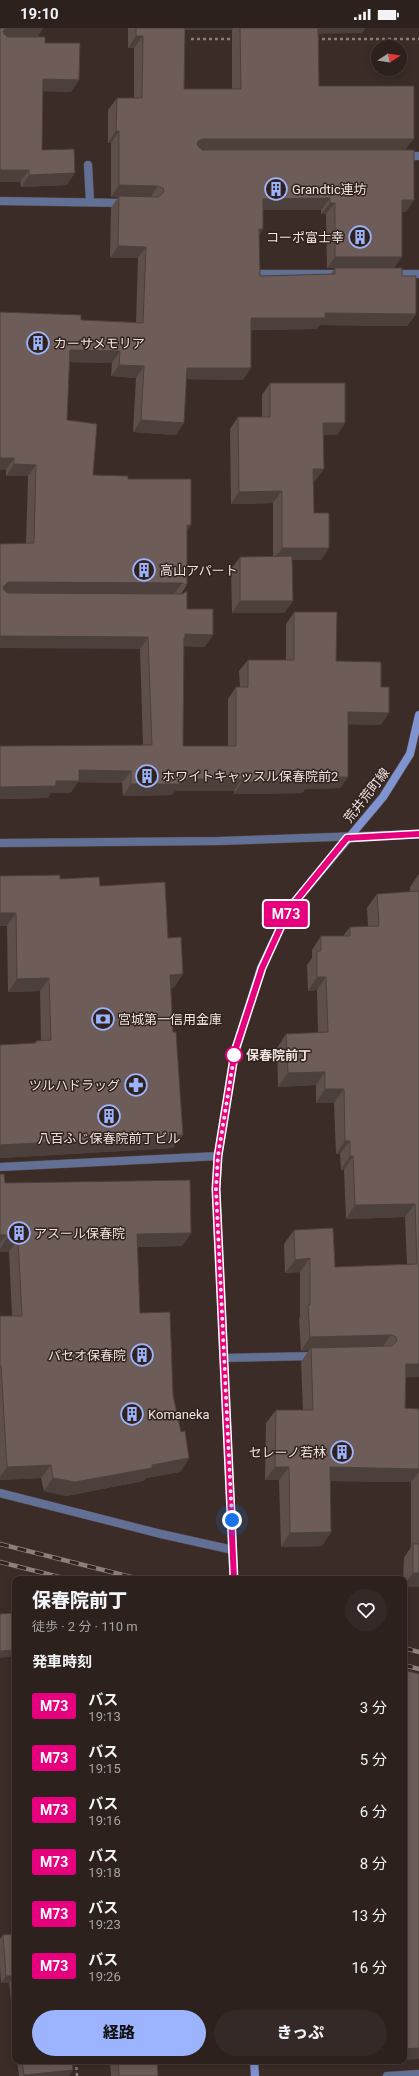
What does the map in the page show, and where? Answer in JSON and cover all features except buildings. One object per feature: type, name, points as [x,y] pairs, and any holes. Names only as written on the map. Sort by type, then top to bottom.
[{"type":"main road","name":"荒井荒町線","points":[[234,1576],[216,1189],[218,1156],[235,1051],[262,968],[289,909],[382,797],[410,754],[419,715]]},
{"type":"main road","points":[[254,2064],[255,2076]]},
{"type":"street","points":[[396,156],[419,156]]},
{"type":"street","points":[[88,165],[90,202]]},
{"type":"street","points":[[0,201],[135,203]]},
{"type":"street","points":[[261,274],[348,274]]},
{"type":"street","points":[[379,274],[419,274]]},
{"type":"street","points":[[0,843],[347,838],[419,834]]},
{"type":"street","points":[[0,1167],[218,1156]]},
{"type":"street","points":[[224,1358],[322,1356]]},
{"type":"street","points":[[0,1493],[161,1534],[233,1550]]},
{"type":"street","points":[[387,2076],[419,2074]]},
{"type":"path","points":[[191,39],[238,39]]},
{"type":"path","points":[[309,39],[419,39]]},
{"type":"path","points":[[76,2064],[76,2076]]},
{"type":"railway","points":[[0,1544],[127,1576]]},
{"type":"railway","points":[[0,1562],[55,1576]]},
{"type":"railway","points":[[407,1649],[419,1652]]},
{"type":"railway","points":[[407,1666],[419,1669]]},
{"type":"bus line","name":"M73","points":[[234,1576],[216,1189],[218,1156],[235,1051],[262,968],[289,909],[347,838],[419,834]]},
{"type":"place","name":"Grandtic連坊","points":[[276,189]]},
{"type":"place","name":"コーポ富士幸","points":[[360,237]]},
{"type":"place","name":"カーサメモリア","points":[[38,343]]},
{"type":"place","name":"高山アパート","points":[[144,570]]},
{"type":"place","name":"ホワイトキャッスル保春院前2","points":[[147,776]]},
{"type":"place","name":"宮城第一信用金庫","points":[[103,1019]]},
{"type":"place","name":"保春院前丁","points":[[234,1055]]},
{"type":"place","name":"ツルハドラッグ","points":[[136,1085]]},
{"type":"place","name":"八百ふじ保春院前丁ビル","points":[[109,1116]]},
{"type":"place","name":"アスール保春院","points":[[19,1233]]},
{"type":"place","name":"パセオ保春院","points":[[142,1355]]},
{"type":"place","name":"Komaneka","points":[[132,1414]]},
{"type":"place","name":"セレーノ若林","points":[[342,1452]]},
{"type":"route","points":[[232,1520],[216,1189],[218,1156],[235,1051],[234,1055]]}]
